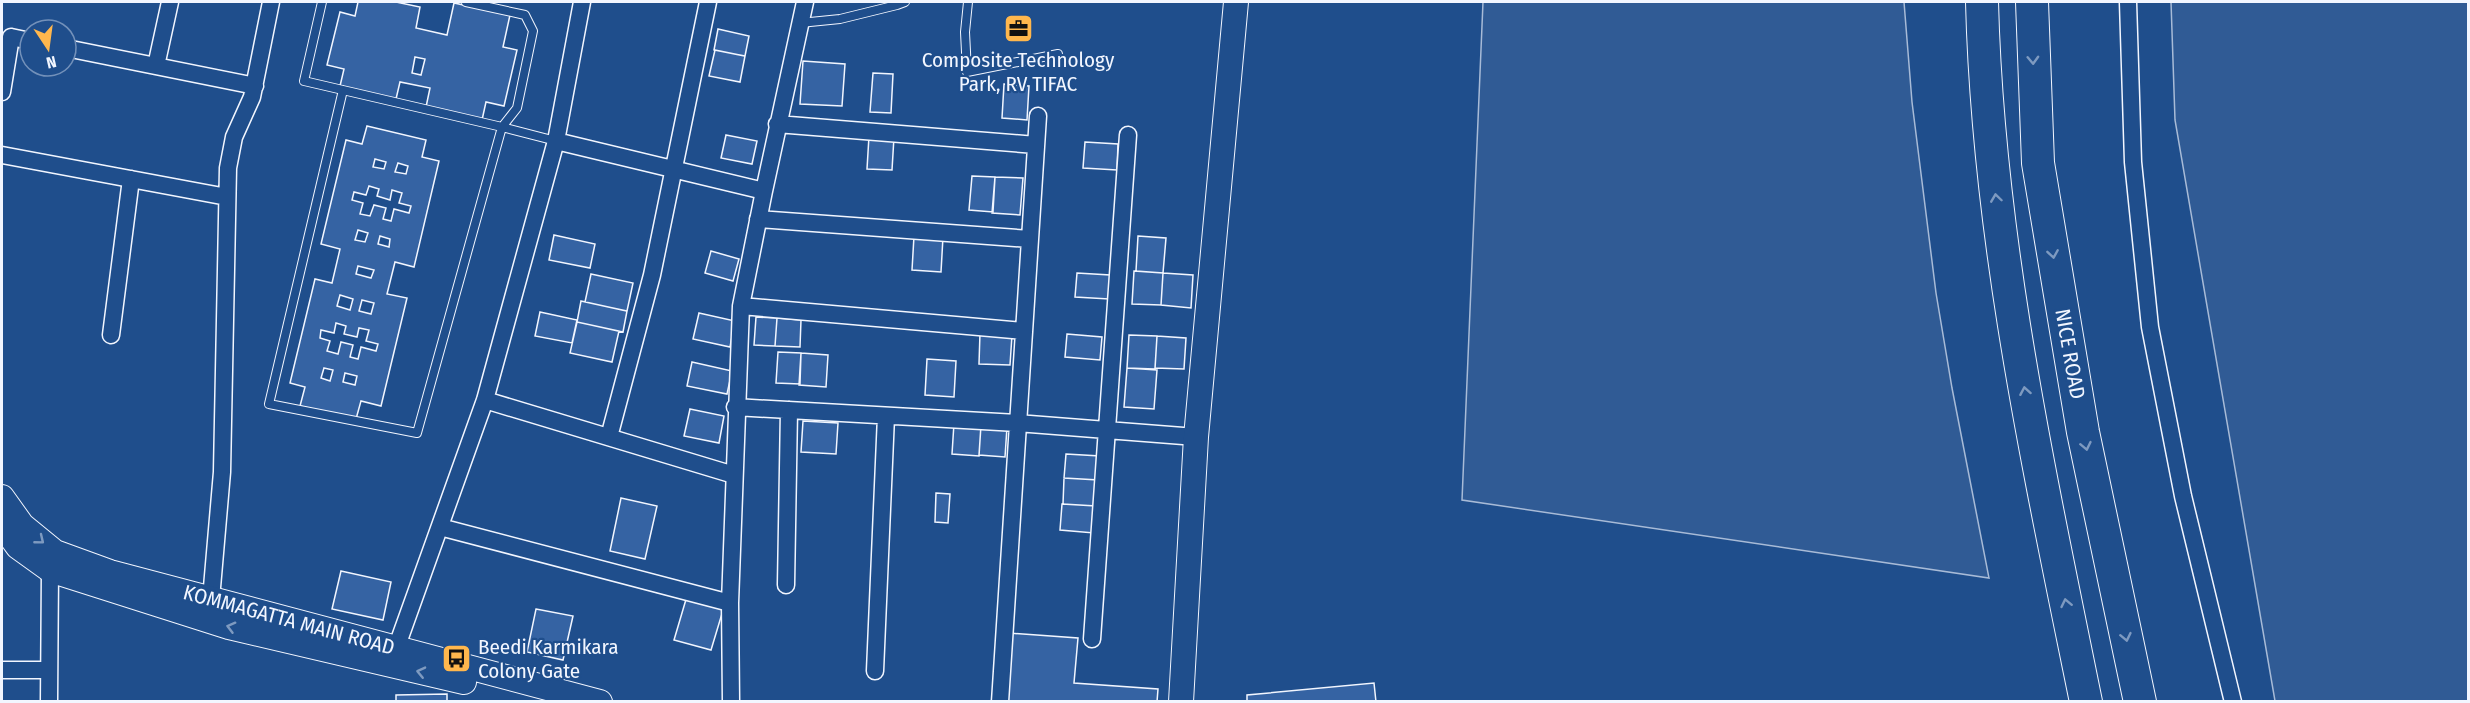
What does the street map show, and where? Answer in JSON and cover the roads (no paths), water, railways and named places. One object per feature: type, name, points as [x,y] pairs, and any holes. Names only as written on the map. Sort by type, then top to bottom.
[{"type":"highway","points":[[1982,2],[1984,61],[1995,186],[2014,328],[2086,702]]},
{"type":"highway","name":"NICE ROAD","points":[[2032,2],[2038,163],[2083,432],[2140,702]]},
{"type":"main road","points":[[1181,702],[1196,437],[1236,2]]},
{"type":"main road","name":"KOMMAGATTA MAIN ROAD","points":[[2,497],[22,525],[55,552],[110,572],[211,600],[245,606],[539,702]]},
{"type":"main road","name":"KOMMAGATTA MAIN ROAD","points":[[2,525],[18,547],[50,570],[229,627],[393,656],[600,702]]},
{"type":"street","points":[[156,66],[170,2]]},
{"type":"street","points":[[211,600],[222,472],[228,168],[234,137],[255,86],[271,2]]},
{"type":"street","points":[[393,656],[485,400],[556,141],[582,2]]},
{"type":"street","points":[[609,437],[652,275],[708,2]]},
{"type":"street","points":[[731,702],[730,603],[735,407],[741,306],[777,124],[805,2]]},
{"type":"street","points":[[2128,2],[2133,162],[2150,327],[2183,496],[2233,702]]},
{"type":"street","points":[[2,92],[11,37],[18,38]]},
{"type":"street","points":[[78,50],[255,86]]},
{"type":"street","points":[[1000,702],[1038,116]]},
{"type":"street","points":[[777,124],[1036,145]]},
{"type":"street","points":[[1092,639],[1128,135]]},
{"type":"street","points":[[556,141],[764,191]]},
{"type":"street","points":[[2,155],[227,197]]},
{"type":"street","points":[[111,335],[131,179]]},
{"type":"street","points":[[758,219],[1030,239]]},
{"type":"street","points":[[741,306],[1023,331]]},
{"type":"street","points":[[485,400],[734,475]]},
{"type":"street","points":[[735,407],[1017,423],[1196,437]]},
{"type":"street","points":[[786,585],[789,410]]},
{"type":"street","points":[[875,671],[886,416]]},
{"type":"street","points":[[440,527],[730,603]]},
{"type":"street","points":[[49,702],[50,570]]},
{"type":"street","points":[[2,670],[48,670]]},
{"type":"lane","points":[[322,2],[304,81],[556,141]]},
{"type":"lane","points":[[343,90],[269,404],[417,433],[502,127],[517,108],[532,31],[525,15],[466,2]]},
{"type":"lane","points":[[800,23],[840,19],[905,2]]},
{"type":"lane","points":[[968,2],[965,32],[966,72],[1058,54]]},
{"type":"place","name":"Composite Technology Park, RV TIFAC","points":[[1018,29]]},
{"type":"place","name":"Beedi Karmikara Colony Gate","points":[[457,659]]}]
